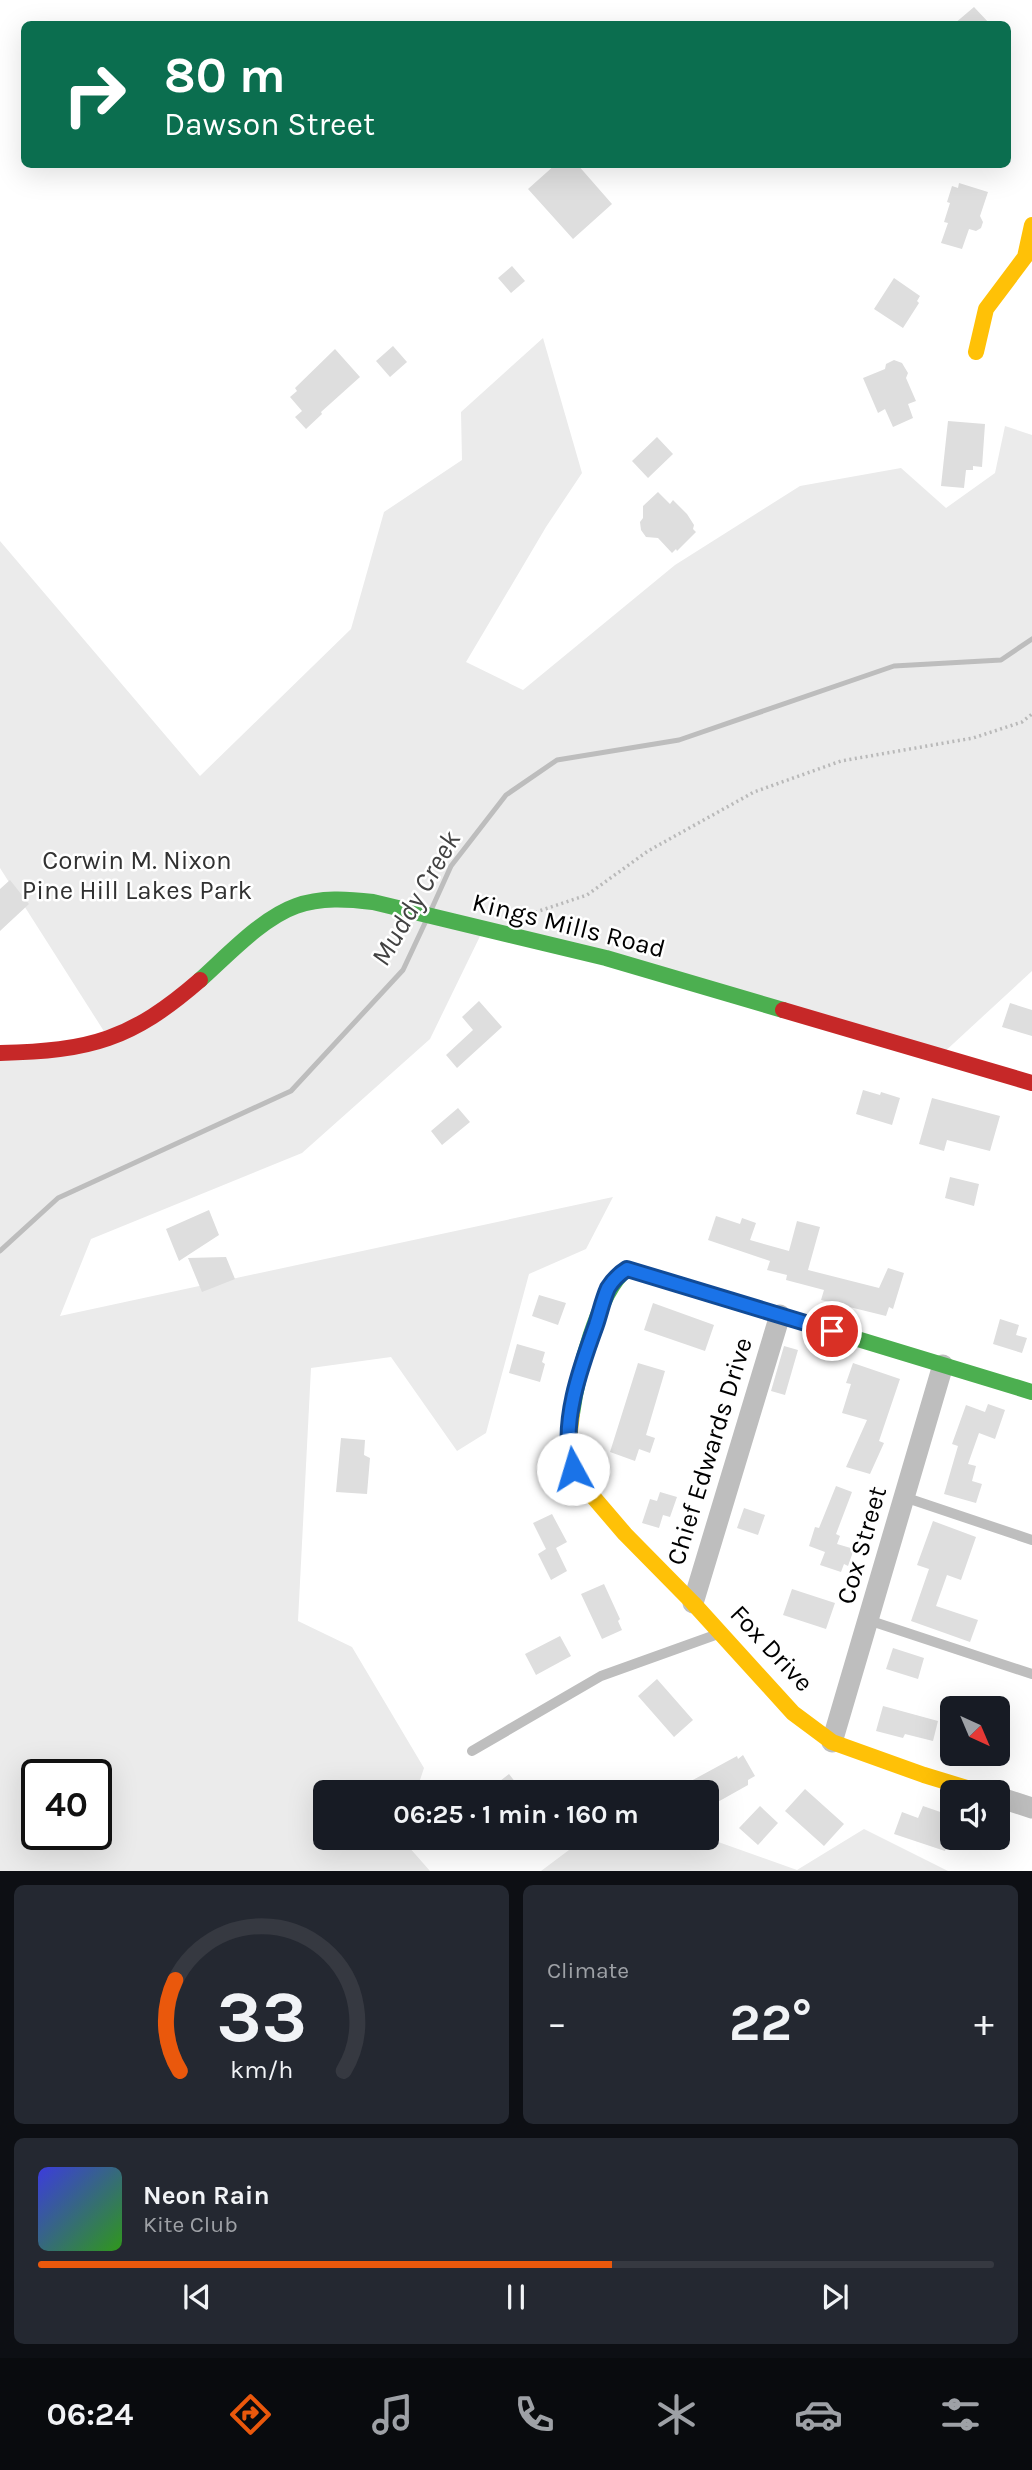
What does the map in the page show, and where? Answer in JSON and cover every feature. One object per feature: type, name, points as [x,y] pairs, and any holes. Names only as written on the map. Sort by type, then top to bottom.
[{"type":"street","points":[[976,352],[986,309],[1025,257],[1032,225]]},
{"type":"street","name":"Kings Mills Road","points":[[0,1053],[56,1051],[96,1043],[130,1030],[176,1000],[250,936],[282,913],[296,906],[345,899],[373,902],[644,969],[1032,1083]]},
{"type":"street","name":"Fox Drive","points":[[780,1315],[627,1269],[608,1290],[587,1350],[570,1420],[568,1447],[573,1469],[577,1478],[625,1534],[793,1713],[832,1742],[940,1780]]},
{"type":"street","points":[[780,1315],[1032,1392]]},
{"type":"street","name":"Chief Edwards Drive","points":[[692,1603],[780,1315]]},
{"type":"street","name":"Cox Street","points":[[832,1742],[943,1365]]},
{"type":"street","points":[[1010,1801],[1032,1808]]},
{"type":"lane","points":[[904,1497],[1032,1539]]},
{"type":"lane","points":[[868,1620],[1032,1674]]},
{"type":"lane","points":[[472,1751],[601,1676],[720,1633]]},
{"type":"path","points":[[527,915],[587,895],[648,851],[754,792],[841,761],[973,738],[1022,722],[1032,714]]},
{"type":"green space","name":"Corwin M. Nixon Pine Hill Lakes Park","points":[[543,338],[582,473],[546,527],[466,662],[523,690],[675,565],[800,486],[901,468],[946,508],[995,473],[1005,426],[1032,435],[1032,971],[941,1055],[484,928],[430,1039],[302,1153],[91,1239],[60,1316],[613,1197],[586,1249],[529,1274],[486,1433],[457,1451],[391,1357],[311,1368],[298,1621],[352,1647],[424,1768],[420,1780],[313,1780],[313,1850],[412,1850],[430,1871],[0,1871],[0,1052],[107,1036],[0,868],[0,541],[200,776],[351,629],[384,512],[462,460],[461,412]]},
{"type":"green space","points":[[864,1829],[948,1871],[541,1871],[569,1850],[719,1850],[719,1842],[797,1870]]},
{"type":"building","points":[[974,7],[987,21],[958,21]]},
{"type":"building","points":[[552,168],[580,168],[612,204],[573,239],[528,189]]},
{"type":"building","points":[[959,183],[988,192],[980,216],[983,222],[981,228],[976,231],[969,229],[962,249],[941,243],[948,223],[944,222],[950,203],[947,202],[952,186],[958,188]]},
{"type":"building","points":[[512,266],[525,281],[511,293],[498,278]]},
{"type":"building","points":[[894,278],[920,296],[917,301],[919,303],[903,328],[874,309]]},
{"type":"building","points":[[393,346],[407,362],[390,377],[376,361]]},
{"type":"building","points":[[335,349],[360,377],[306,429],[295,417],[302,411],[290,397],[297,391],[295,388]]},
{"type":"building","points":[[894,360],[902,363],[908,373],[906,378],[916,401],[908,404],[913,418],[893,427],[885,409],[878,413],[863,378],[885,369],[886,364]]},
{"type":"building","points":[[948,421],[985,424],[982,467],[973,466],[973,470],[966,470],[964,488],[941,486]]},
{"type":"building","points":[[657,437],[673,454],[648,478],[632,461]]},
{"type":"building","points":[[658,492],[670,504],[673,500],[687,514],[696,532],[672,553],[658,538],[646,537],[641,530],[643,506]]},
{"type":"building","points":[[10,880],[29,904],[0,931],[0,889]]},
{"type":"building","points":[[479,1001],[502,1027],[457,1068],[446,1055],[473,1030],[462,1017]]},
{"type":"building","points":[[1010,1003],[1032,1010],[1032,1036],[1002,1027]]},
{"type":"building","points":[[863,1090],[900,1098],[892,1125],[856,1114]]},
{"type":"building","points":[[932,1098],[1000,1116],[990,1151],[947,1140],[944,1151],[919,1144]]},
{"type":"building","points":[[458,1108],[470,1122],[442,1145],[431,1131]]},
{"type":"building","points":[[950,1177],[979,1184],[974,1206],[945,1198]]},
{"type":"building","points":[[209,1210],[219,1235],[179,1261],[166,1229]]},
{"type":"building","points":[[716,1216],[740,1224],[742,1218],[756,1223],[750,1240],[789,1251],[797,1221],[820,1227],[808,1270],[879,1288],[888,1268],[904,1273],[893,1309],[889,1307],[886,1316],[821,1300],[824,1290],[786,1280],[787,1275],[767,1270],[770,1261],[708,1240]]},
{"type":"building","points":[[226,1257],[235,1279],[202,1292],[188,1258]]},
{"type":"building","points":[[539,1295],[566,1303],[558,1325],[532,1316]]},
{"type":"building","points":[[653,1303],[714,1325],[705,1351],[644,1330]]},
{"type":"building","points":[[1000,1319],[1019,1325],[1016,1335],[1027,1338],[1022,1353],[993,1344]]},
{"type":"building","points":[[517,1344],[545,1352],[540,1382],[509,1373]]},
{"type":"building","points":[[784,1346],[798,1350],[785,1395],[771,1391]]},
{"type":"building","points":[[638,1363],[665,1371],[646,1435],[655,1438],[650,1453],[639,1449],[635,1461],[610,1452]]},
{"type":"building","points":[[853,1363],[900,1379],[879,1441],[884,1443],[870,1474],[846,1467],[867,1420],[842,1413],[851,1384],[846,1383]]},
{"type":"building","points":[[988,1404],[1005,1410],[995,1439],[979,1433],[968,1464],[976,1466],[972,1481],[982,1484],[976,1503],[944,1494],[958,1446],[952,1444],[966,1405],[985,1412]]},
{"type":"building","points":[[341,1438],[365,1440],[364,1455],[370,1458],[367,1494],[336,1492]]},
{"type":"building","points":[[836,1486],[852,1492],[836,1534],[840,1536],[837,1544],[854,1549],[848,1566],[844,1564],[841,1572],[820,1565],[825,1552],[809,1546],[815,1527],[819,1528]]},
{"type":"building","points":[[660,1492],[677,1497],[670,1517],[663,1515],[659,1528],[642,1523],[650,1499],[657,1501]]},
{"type":"building","points":[[744,1508],[765,1515],[758,1535],[737,1528]]},
{"type":"building","points":[[552,1514],[567,1542],[556,1548],[567,1571],[551,1580],[538,1554],[546,1549],[533,1523]]},
{"type":"building","points":[[933,1521],[976,1537],[961,1580],[947,1575],[936,1606],[978,1620],[970,1642],[911,1621],[929,1569],[917,1565]]},
{"type":"building","points":[[604,1584],[620,1619],[618,1621],[622,1630],[602,1639],[581,1594]]},
{"type":"building","points":[[792,1589],[835,1603],[826,1629],[783,1615]]},
{"type":"building","points":[[560,1636],[571,1656],[536,1675],[525,1654]]},
{"type":"building","points":[[893,1648],[924,1658],[918,1679],[886,1669]]},
{"type":"building","points":[[657,1679],[693,1720],[674,1737],[638,1696]]},
{"type":"building","points":[[883,1706],[938,1721],[933,1741],[905,1734],[903,1738],[876,1731]]},
{"type":"building","points":[[743,1755],[755,1776],[748,1780],[748,1785],[719,1801],[719,1780],[693,1780],[737,1756],[738,1759]]},
{"type":"building","points":[[509,1774],[514,1780],[501,1780]]},
{"type":"building","points":[[805,1789],[844,1824],[824,1846],[785,1811]]},
{"type":"building","points":[[760,1806],[778,1823],[758,1845],[739,1828]]},
{"type":"building","points":[[923,1806],[940,1812],[940,1849],[894,1834],[902,1812],[918,1818]]},
{"type":"waterway","name":"Muddy Creek","points":[[432,908],[451,866],[506,795],[557,760],[679,740],[894,666],[1001,660],[1032,639]]},
{"type":"waterway","name":"Muddy Creek","points":[[0,1251],[58,1198],[291,1091],[403,970],[425,923]]},
{"type":"traffic: fast","points":[[200,980],[270,919],[296,906],[315,901],[344,900],[373,902],[606,958],[783,1010]]},
{"type":"traffic: fast","points":[[572,1414],[590,1336],[607,1296],[627,1269],[1032,1392]]},
{"type":"traffic: slow","points":[[976,352],[986,309],[1025,257],[1032,225]]},
{"type":"traffic: slow","points":[[572,1414],[568,1447],[577,1478],[625,1534],[693,1603],[793,1713],[832,1742],[940,1780]]},
{"type":"traffic: jam","points":[[0,1053],[60,1049],[108,1038],[152,1016],[200,980]]},
{"type":"traffic: jam","points":[[783,1010],[1032,1083]]},
{"type":"route","points":[[573,1469],[568,1447],[570,1420],[587,1350],[608,1290],[614,1280],[627,1269],[832,1331]]}]
